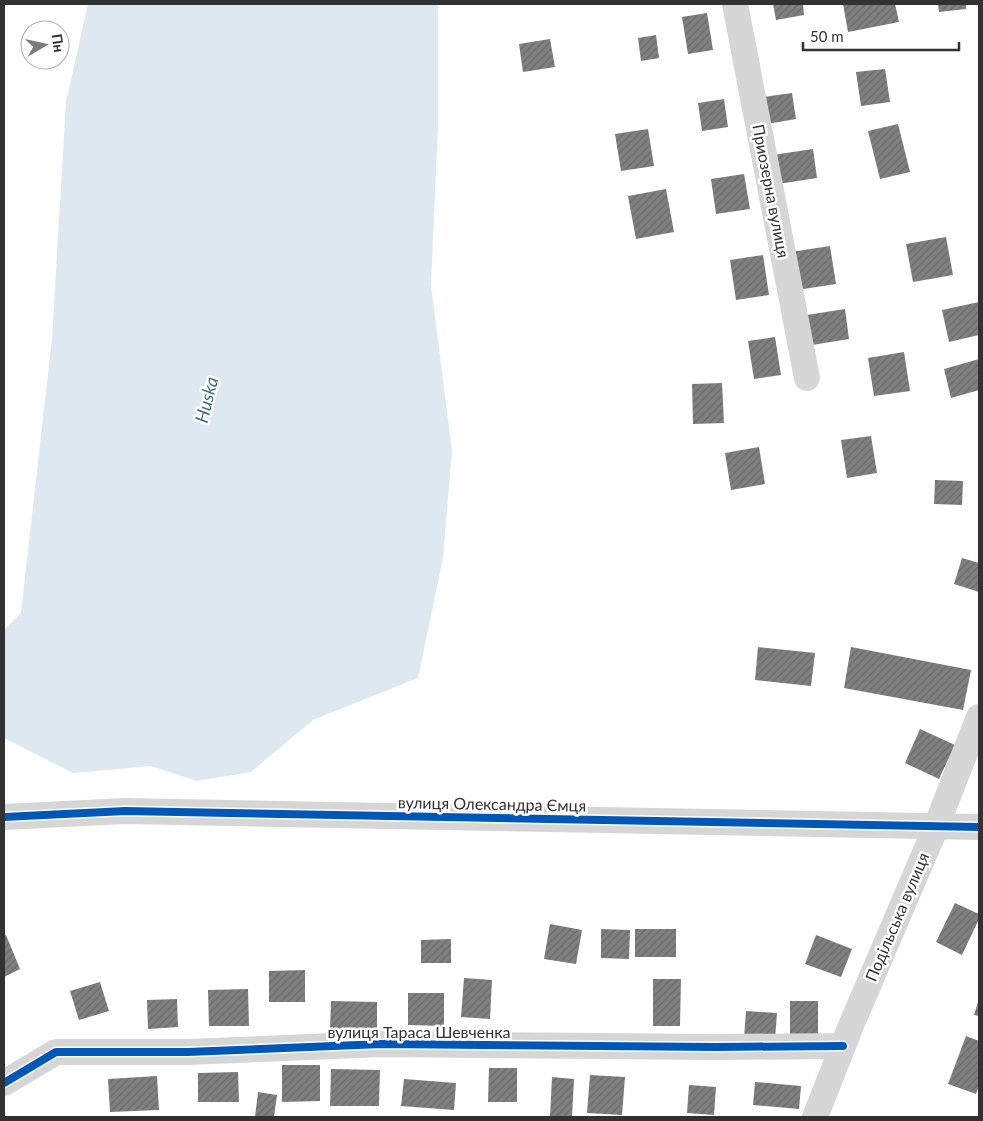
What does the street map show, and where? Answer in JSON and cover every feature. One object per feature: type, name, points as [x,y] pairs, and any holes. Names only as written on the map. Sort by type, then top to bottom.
[{"type":"street","name":"Приозерна вулиця","points":[[735,4],[807,378]]},
{"type":"street","name":"Подільська вулиця","points":[[815,1117],[936,826],[979,717]]},
{"type":"street","name":"вулиця Олександра Ємця","points":[[4,817],[125,811],[979,827]]},
{"type":"street","name":"вулиця Тараса Шевченка","points":[[4,1083],[56,1052],[188,1052],[382,1044],[716,1047],[843,1046]]},
{"type":"water","name":"Huska","points":[[88,4],[438,4],[438,124],[431,285],[452,451],[443,558],[418,678],[313,720],[251,772],[197,781],[151,766],[73,773],[4,738],[4,630],[21,613],[52,338],[66,102]]},
{"type":"building","points":[[773,4],[803,4],[804,15],[776,20]]},
{"type":"building","points":[[843,4],[895,4],[899,22],[848,32]]},
{"type":"building","points":[[938,4],[966,4],[966,9],[939,12]]},
{"type":"building","points":[[707,13],[713,50],[688,54],[682,17]]},
{"type":"building","points":[[656,35],[659,58],[641,61],[638,38]]},
{"type":"building","points":[[550,39],[555,67],[523,72],[519,44]]},
{"type":"building","points":[[885,69],[890,102],[861,106],[856,72]]},
{"type":"building","points":[[792,93],[796,119],[767,124],[763,97]]},
{"type":"building","points":[[724,99],[728,127],[702,131],[698,103]]},
{"type":"building","points":[[898,124],[910,172],[880,179],[868,131]]},
{"type":"building","points":[[648,129],[654,166],[621,171],[615,134]]},
{"type":"building","points":[[813,149],[817,178],[778,184],[773,155]]},
{"type":"building","points":[[744,174],[750,209],[716,214],[711,179]]},
{"type":"building","points":[[666,189],[674,232],[636,239],[628,196]]},
{"type":"building","points":[[946,237],[953,275],[913,282],[906,244]]},
{"type":"building","points":[[830,246],[836,284],[797,290],[791,252]]},
{"type":"building","points":[[763,255],[769,295],[736,300],[730,260]]},
{"type":"building","points":[[979,302],[979,335],[949,342],[942,310]]},
{"type":"building","points":[[845,309],[849,339],[812,345],[807,315]]},
{"type":"building","points":[[775,337],[781,375],[754,379],[748,341]]},
{"type":"building","points":[[904,352],[910,391],[874,396],[868,358]]},
{"type":"building","points":[[979,359],[979,390],[951,398],[944,369]]},
{"type":"building","points":[[722,383],[724,423],[693,424],[692,384]]},
{"type":"building","points":[[871,436],[877,473],[847,478],[841,440]]},
{"type":"building","points":[[759,447],[765,484],[731,490],[725,453]]},
{"type":"building","points":[[935,480],[963,481],[962,505],[934,504]]},
{"type":"building","points":[[962,558],[979,563],[979,592],[954,584]]},
{"type":"building","points":[[758,647],[815,653],[811,686],[755,680]]},
{"type":"building","points":[[851,647],[971,670],[963,710],[844,688]]},
{"type":"building","points":[[920,729],[955,745],[939,779],[905,763]]},
{"type":"building","points":[[955,903],[979,914],[979,919],[962,955],[936,942]]},
{"type":"building","points":[[550,924],[582,930],[576,964],[544,959]]},
{"type":"building","points":[[601,929],[630,930],[629,959],[601,958]]},
{"type":"building","points":[[635,929],[676,929],[676,957],[635,957]]},
{"type":"building","points":[[6,935],[20,969],[4,977],[4,936]]},
{"type":"building","points":[[816,935],[852,949],[841,977],[805,964]]},
{"type":"building","points":[[451,939],[451,963],[421,963],[421,940]]},
{"type":"building","points":[[305,970],[305,1002],[269,1002],[269,971]]},
{"type":"building","points":[[464,978],[492,980],[490,1019],[461,1017]]},
{"type":"building","points":[[653,979],[681,979],[680,1026],[653,1026]]},
{"type":"building","points":[[100,982],[109,1011],[79,1020],[70,991]]},
{"type":"building","points":[[248,989],[249,1026],[209,1026],[208,990]]},
{"type":"building","points":[[408,993],[444,993],[444,1026],[408,1025]]},
{"type":"building","points":[[177,999],[178,1027],[148,1029],[147,1000]]},
{"type":"building","points":[[979,999],[979,1016],[974,1015]]},
{"type":"building","points":[[331,1001],[377,1002],[377,1032],[330,1031]]},
{"type":"building","points":[[790,1001],[818,1001],[818,1034],[790,1034]]},
{"type":"building","points":[[746,1011],[777,1013],[775,1040],[744,1038]]},
{"type":"building","points":[[966,1036],[979,1041],[979,1086],[976,1094],[948,1084]]},
{"type":"building","points":[[282,1065],[320,1065],[320,1101],[282,1102]]},
{"type":"building","points":[[489,1068],[517,1068],[517,1102],[488,1102]]},
{"type":"building","points":[[331,1069],[380,1070],[379,1106],[330,1106]]},
{"type":"building","points":[[238,1072],[239,1102],[198,1102],[198,1073]]},
{"type":"building","points":[[590,1075],[625,1077],[622,1115],[587,1113]]},
{"type":"building","points":[[157,1076],[159,1110],[110,1112],[108,1079]]},
{"type":"building","points":[[552,1077],[574,1079],[572,1117],[550,1117]]},
{"type":"building","points":[[404,1079],[456,1083],[454,1110],[401,1106]]},
{"type":"building","points":[[755,1082],[801,1086],[799,1109],[753,1105]]},
{"type":"building","points":[[689,1085],[716,1087],[714,1115],[687,1113]]},
{"type":"building","points":[[258,1092],[277,1095],[274,1117],[255,1117]]},
{"type":"cycle path","points":[[4,817],[125,811],[979,827]]},
{"type":"cycle path","points":[[4,1083],[56,1052],[188,1052],[382,1044],[716,1047],[843,1046]]}]
